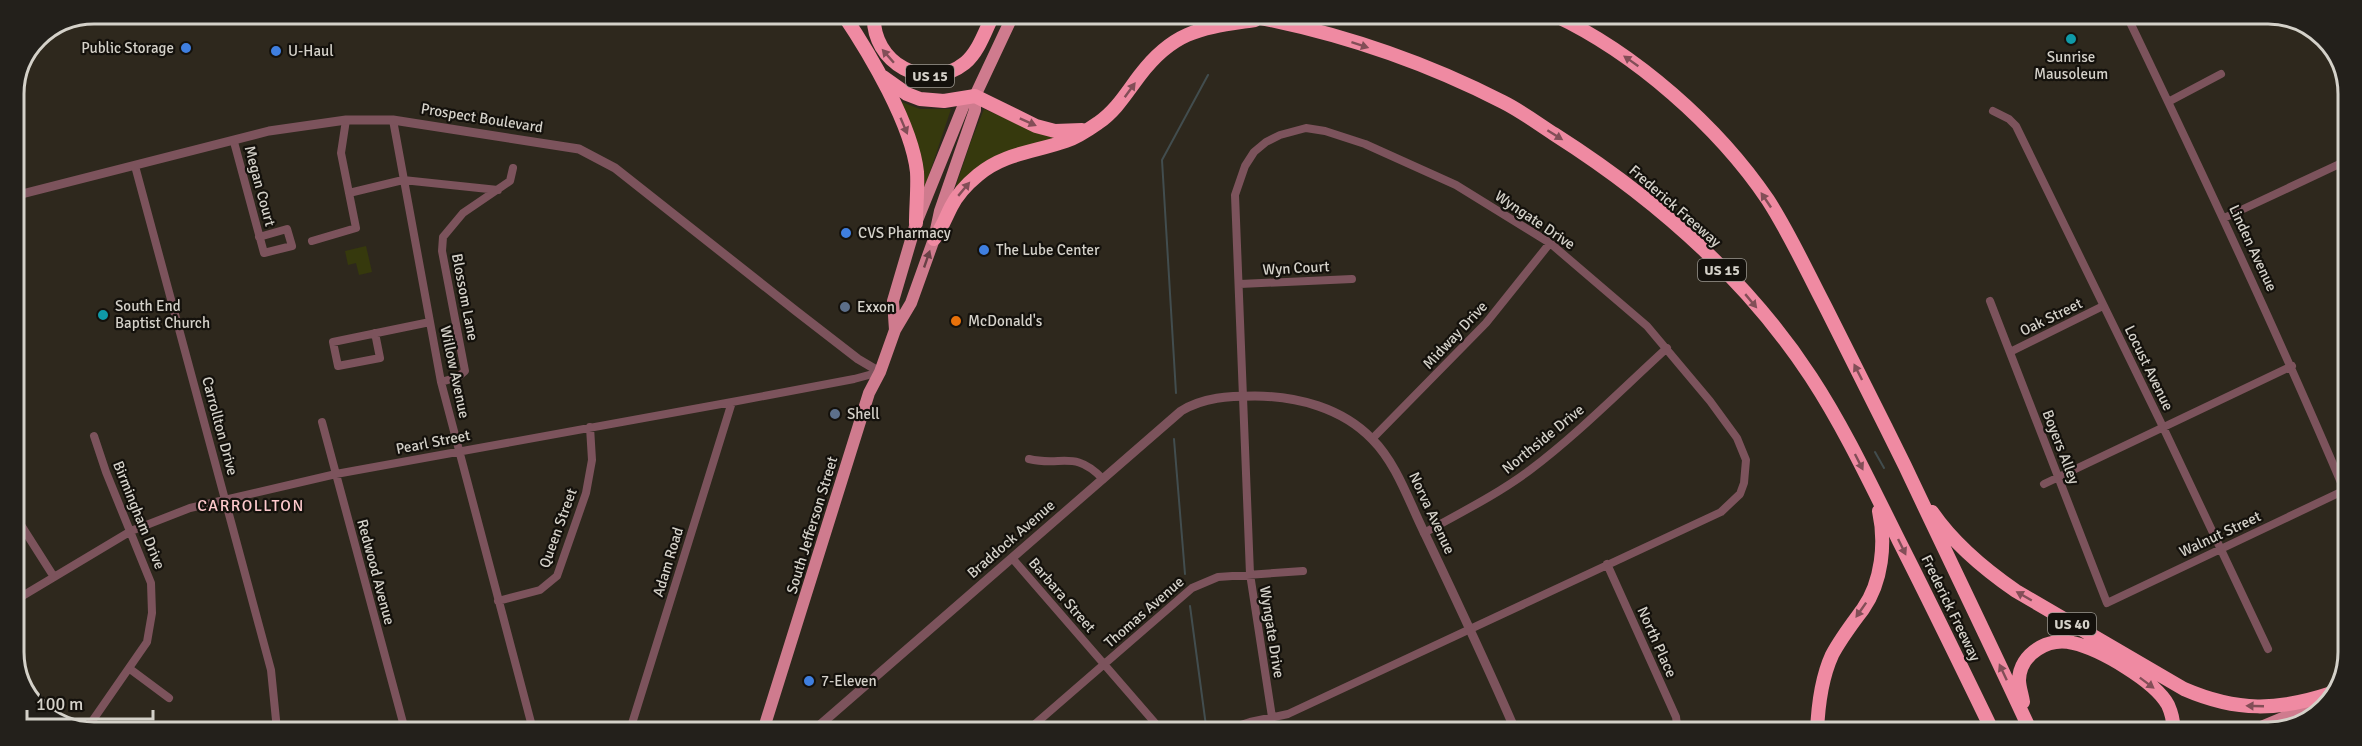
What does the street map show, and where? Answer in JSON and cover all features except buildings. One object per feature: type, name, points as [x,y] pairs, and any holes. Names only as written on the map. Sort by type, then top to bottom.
[{"type":"highway","points":[[849,24],[879,73],[902,120],[917,172],[916,223]]},
{"type":"highway","name":"US 15","points":[[875,24],[877,39],[891,60],[913,73],[932,76],[951,71],[967,61],[975,52],[989,24]]},
{"type":"highway","points":[[934,239],[961,193],[986,169],[1008,157],[1068,141],[1088,130],[1118,106],[1153,60],[1178,39],[1221,24]]},
{"type":"highway","name":"Frederick Freeway","points":[[1289,24],[1319,31],[1457,80],[1506,103],[1595,160],[1643,196],[1699,247],[1746,294],[1779,334],[1811,378],[1846,435],[1989,722]]},
{"type":"highway","name":"Frederick Freeway","points":[[1574,24],[1635,63],[1682,103],[1732,155],[1767,200],[1793,244],[1885,424],[2027,722]]},
{"type":"highway","points":[[879,73],[907,94],[920,99],[944,101],[975,96],[1036,126],[1055,131],[1088,130]]},
{"type":"highway","name":"US 40","points":[[1885,424],[1934,515],[1972,558],[2016,591],[2141,665],[2197,695],[2229,704],[2275,707],[2301,703],[2322,696]]},
{"type":"highway","points":[[1818,722],[1819,700],[1831,657],[1846,630],[1863,608],[1878,576],[1882,526],[1876,494]]},
{"type":"highway","points":[[2028,722],[2019,682],[2024,663],[2038,648],[2059,642],[2073,642],[2128,669],[2149,684],[2169,707],[2172,722]]},
{"type":"main road","name":"South Jefferson Street","points":[[766,722],[869,393],[880,372],[895,330],[911,303],[975,110],[975,96],[1009,24]]},
{"type":"main road","name":"South Jefferson Street","points":[[895,330],[893,301],[916,223],[965,102],[975,96]]},
{"type":"main road","points":[[2275,721],[2315,705]]},
{"type":"street","name":"Linden Avenue","points":[[2131,24],[2292,366],[2338,475]]},
{"type":"street","points":[[2168,102],[2221,74]]},
{"type":"street","name":"Locust Avenue","points":[[1994,111],[2009,119],[2016,126],[2268,649]]},
{"type":"street","points":[[312,241],[357,228],[341,153],[346,120]]},
{"type":"street","name":"Prospect Boulevard","points":[[24,194],[269,131],[346,120],[393,120],[579,149],[615,168],[796,311],[880,372]]},
{"type":"street","name":"Willow Avenue","points":[[393,120],[441,382],[531,722]]},
{"type":"street","name":"Wyngate Drive","points":[[1253,722],[1288,714],[1721,512],[1740,494],[1744,483],[1746,460],[1740,443],[1710,401],[1667,348],[1632,312],[1550,243],[1456,184],[1365,144],[1325,131],[1306,128],[1293,130],[1266,142],[1254,152],[1245,166],[1235,195],[1250,574],[1272,717]]},
{"type":"street","name":"Megan Court","points":[[234,141],[260,237]]},
{"type":"street","points":[[2224,218],[2338,165]]},
{"type":"street","name":"Carrollton Drive","points":[[135,166],[271,670],[277,722]]},
{"type":"street","name":"Blossom Lane","points":[[441,382],[458,377],[465,371],[442,251],[443,237],[463,213],[510,181],[513,168]]},
{"type":"street","points":[[349,193],[403,180],[498,190]]},
{"type":"street","name":"Midway Drive","points":[[1372,439],[1486,323],[1550,243]]},
{"type":"street","name":"Wyn Court","points":[[1240,284],[1352,279]]},
{"type":"street","name":"Boyers Alley","points":[[1990,301],[2107,603]]},
{"type":"street","name":"Oak Street","points":[[2010,352],[2103,306]]},
{"type":"street","points":[[375,333],[380,358],[338,366],[333,342],[375,333],[430,322]]},
{"type":"street","name":"Northside Drive","points":[[1424,533],[1491,496],[1529,471],[1564,443],[1667,348]]},
{"type":"street","points":[[2044,484],[2292,366]]},
{"type":"street","name":"Pearl Street","points":[[24,595],[131,531],[190,508],[336,474],[732,402],[880,372]]},
{"type":"street","name":"Norva Avenue","points":[[1242,396],[1305,401],[1334,412],[1372,439],[1393,467],[1471,629],[1512,722]]},
{"type":"street","name":"Braddock Avenue","points":[[823,722],[1181,411],[1206,400],[1242,396]]},
{"type":"street","name":"Adam Road","points":[[632,722],[732,402]]},
{"type":"street","name":"Redwood Avenue","points":[[322,422],[403,722]]},
{"type":"street","name":"Queen Street","points":[[498,600],[540,590],[557,576],[586,493],[592,460],[590,427]]},
{"type":"street","name":"Birmingham Drive","points":[[90,722],[130,669],[147,642],[152,613],[151,583],[106,472],[94,436]]},
{"type":"street","points":[[1029,459],[1082,462],[1103,479]]},
{"type":"street","name":"Walnut Street","points":[[2107,603],[2220,548],[2338,495]]},
{"type":"street","points":[[24,530],[54,577]]},
{"type":"street","name":"Barbara Street","points":[[1012,558],[1154,722]]},
{"type":"street","name":"North Place","points":[[1607,564],[1677,722]]},
{"type":"street","name":"Thomas Avenue","points":[[1037,722],[1192,588],[1218,577],[1303,571]]},
{"type":"street","points":[[130,669],[169,698]]},
{"type":"green space","points":[[899,101],[920,109],[951,109],[924,190]]},
{"type":"green space","points":[[984,109],[1043,134],[1065,137],[1036,144],[954,192],[970,144]]},
{"type":"green space","points":[[366,246],[372,272],[359,275],[356,263],[348,265],[345,251]]},
{"type":"waterway","points":[[1176,393],[1162,160],[1208,75]]},
{"type":"waterway","points":[[1174,439],[1185,574]]},
{"type":"waterway","points":[[1875,452],[1884,468]]},
{"type":"waterway","points":[[1190,606],[1205,722]]},
{"type":"place","name":"Sunrise Mausoleum","points":[[2071,39]]},
{"type":"place","name":"Public Storage","points":[[186,48]]},
{"type":"place","name":"U-Haul","points":[[276,51]]},
{"type":"place","name":"CVS Pharmacy","points":[[846,233]]},
{"type":"place","name":"The Lube Center","points":[[984,250]]},
{"type":"place","name":"Exxon","points":[[845,307]]},
{"type":"place","name":"South End Baptist Church","points":[[103,315]]},
{"type":"place","name":"McDonald's","points":[[956,321]]},
{"type":"place","name":"Shell","points":[[835,414]]},
{"type":"place","name":"7-Eleven","points":[[809,681]]},
{"type":"district","name":"CARROLLTON","points":[[251,505]]}]
